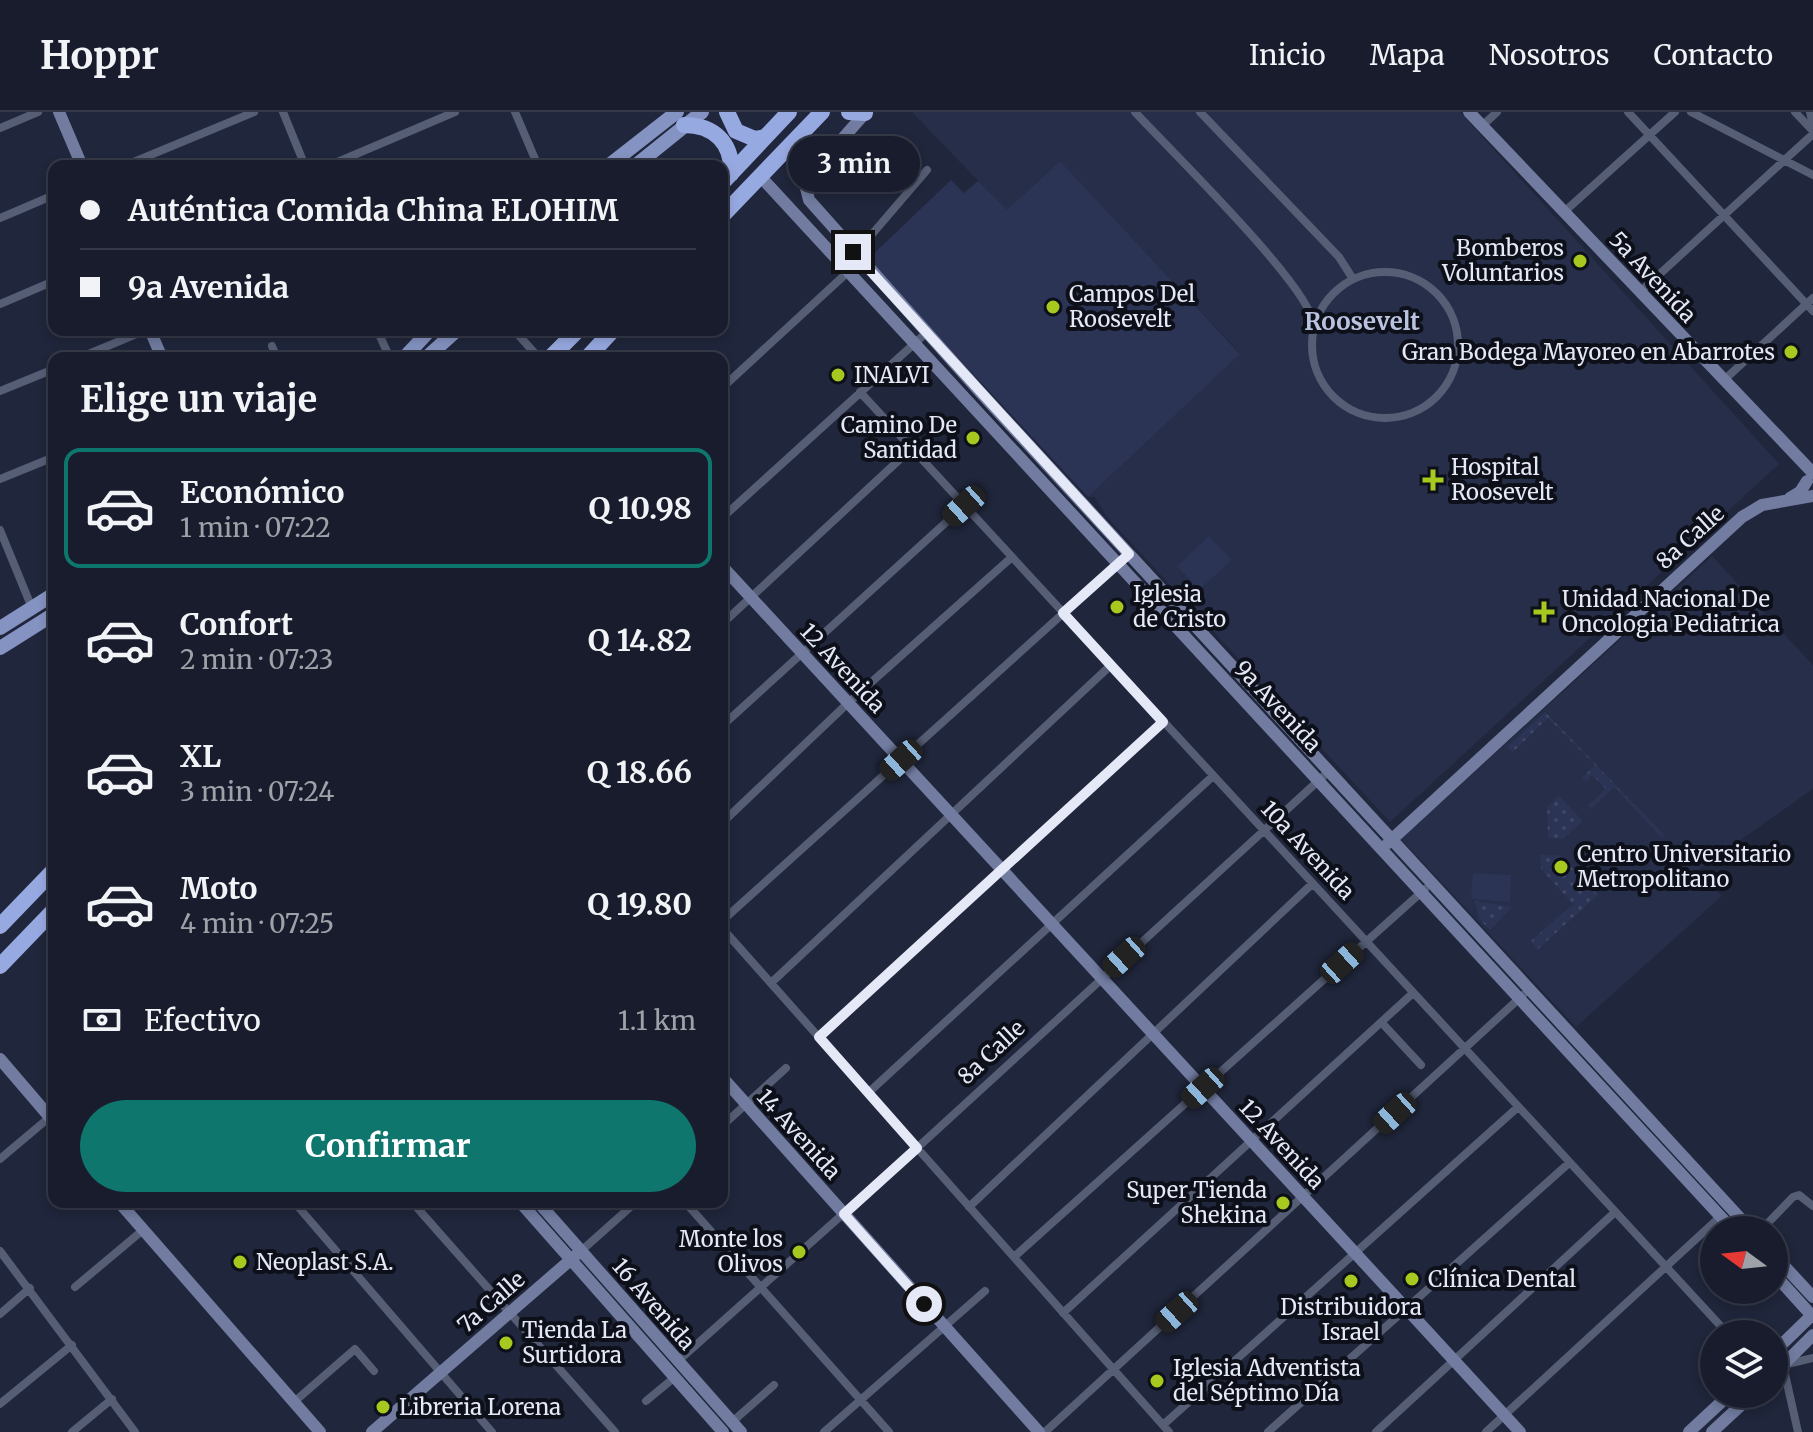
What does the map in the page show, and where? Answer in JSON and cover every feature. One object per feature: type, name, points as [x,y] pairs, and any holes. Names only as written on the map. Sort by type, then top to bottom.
[{"type":"highway","points":[[727,112],[736,131],[755,139],[765,137]]},
{"type":"highway","points":[[728,176],[789,112]]},
{"type":"highway","points":[[728,210],[822,112]]},
{"type":"highway","points":[[849,112],[866,112]]},
{"type":"highway","points":[[680,118],[716,133],[729,151],[728,160]]},
{"type":"highway","points":[[556,352],[572,336]]},
{"type":"highway","points":[[593,352],[607,336]]},
{"type":"highway","points":[[0,926],[48,876]]},
{"type":"highway","points":[[0,966],[48,916]]},
{"type":"main road","points":[[617,160],[680,118],[702,112]]},
{"type":"main road","points":[[641,160],[680,118]]},
{"type":"main road","points":[[410,352],[424,336]]},
{"type":"main road","points":[[433,352],[450,336]]},
{"type":"main road","points":[[0,628],[48,598]]},
{"type":"main road","points":[[0,648],[48,620]]},
{"type":"street","points":[[0,128],[38,112]]},
{"type":"street","points":[[59,112],[79,160]]},
{"type":"street","points":[[138,160],[254,112]]},
{"type":"street","points":[[283,112],[303,160]]},
{"type":"street","points":[[342,160],[455,112]]},
{"type":"street","points":[[515,112],[535,160]]},
{"type":"street","name":"9a Avenida","points":[[866,112],[811,174],[806,188],[809,200],[1124,559],[1525,993],[1738,1216]]},
{"type":"street","points":[[1135,112],[1284,274],[1310,310],[1312,336],[1314,360],[1322,383],[1337,401],[1368,417],[1403,416],[1427,405],[1445,387],[1456,363],[1458,337],[1454,320],[1435,291],[1421,280],[1396,272],[1370,273],[1353,279],[1325,302],[1312,336]]},
{"type":"street","points":[[1200,112],[1339,257],[1353,279]]},
{"type":"street","name":"5a Avenida","points":[[1469,112],[1723,381],[1811,479]]},
{"type":"street","points":[[1482,126],[1497,112]]},
{"type":"street","points":[[1628,112],[1723,216],[1811,304],[1723,381]]},
{"type":"street","points":[[1564,212],[1675,112]]},
{"type":"street","points":[[1691,112],[1813,175]]},
{"type":"street","points":[[1795,112],[1813,130]]},
{"type":"street","points":[[1810,112],[1813,130]]},
{"type":"street","points":[[1640,292],[1813,130]]},
{"type":"street","points":[[855,254],[927,170]]},
{"type":"street","name":"9a Avenida","points":[[760,176],[914,343],[1124,559]]},
{"type":"street","points":[[0,218],[48,198]]},
{"type":"street","points":[[728,382],[849,271]]},
{"type":"street","points":[[0,304],[48,284]]},
{"type":"street","points":[[728,513],[926,333]]},
{"type":"street","points":[[94,352],[133,336]]},
{"type":"street","points":[[519,336],[534,352]]},
{"type":"street","points":[[272,346],[274,352]]},
{"type":"street","points":[[0,391],[48,371]]},
{"type":"street","name":"10a Avenida","points":[[860,392],[1715,1320]]},
{"type":"street","points":[[728,619],[912,448]]},
{"type":"street","points":[[0,479],[48,459]]},
{"type":"street","name":"8a Calle","points":[[1387,844],[1742,517],[1762,505],[1787,499],[1800,492],[1811,479]]},
{"type":"street","points":[[728,720],[964,506]]},
{"type":"street","points":[[0,530],[32,608]]},
{"type":"street","points":[[728,817],[848,703],[1012,557]]},
{"type":"street","points":[[728,916],[1124,559]]},
{"type":"street","name":"12 Avenida","points":[[728,573],[1520,1432]]},
{"type":"street","points":[[771,983],[1111,665]]},
{"type":"street","points":[[819,1037],[1163,722]]},
{"type":"street","points":[[868,1093],[1213,776]]},
{"type":"street","name":"8a Calle","points":[[678,1361],[917,1148],[1324,776]]},
{"type":"street","points":[[969,1207],[1312,884]]},
{"type":"street","points":[[1014,1257],[1427,887]]},
{"type":"street","points":[[728,935],[1166,1429],[1518,1107]]},
{"type":"street","points":[[1063,1313],[1413,993]]},
{"type":"street","points":[[1045,1432],[1525,993]]},
{"type":"street","points":[[1382,1023],[1421,1065]]},
{"type":"street","name":"9a Avenida","points":[[1557,1027],[1721,1216]]},
{"type":"street","points":[[0,1059],[48,1112]]},
{"type":"street","points":[[728,1120],[786,1068]]},
{"type":"street","name":"14 Avenida","points":[[728,1084],[1039,1432]]},
{"type":"street","points":[[0,1159],[48,1122]]},
{"type":"street","points":[[1268,1432],[1569,1163]]},
{"type":"street","points":[[1776,1216],[1799,1195],[1813,1206]]},
{"type":"street","points":[[124,1208],[320,1432]]},
{"type":"street","points":[[299,1208],[492,1432]]},
{"type":"street","points":[[417,1208],[615,1432]]},
{"type":"street","name":"16 Avenida","points":[[526,1208],[678,1361],[732,1429]]},
{"type":"street","name":"16 Avenida","points":[[542,1208],[576,1256],[675,1377],[732,1429]]},
{"type":"street","name":"7a Calle","points":[[372,1432],[629,1208]]},
{"type":"street","points":[[690,1208],[889,1432]]},
{"type":"street","points":[[1376,1432],[1614,1213]]},
{"type":"street","points":[[75,1287],[143,1230]]},
{"type":"street","points":[[1486,1432],[1700,1235]]},
{"type":"street","points":[[0,1251],[135,1432]]},
{"type":"street","points":[[1788,1270],[1813,1297]]},
{"type":"street","points":[[0,1314],[30,1288]]},
{"type":"street","points":[[1788,1289],[1813,1316],[1788,1339]]},
{"type":"street","points":[[824,1432],[985,1291]]},
{"type":"street","points":[[1788,1361],[1813,1335]]},
{"type":"street","points":[[0,1404],[72,1345]]},
{"type":"street","points":[[294,1402],[355,1349],[374,1371]]},
{"type":"street","points":[[1788,1367],[1813,1358]]},
{"type":"street","points":[[646,1401],[675,1377]]},
{"type":"street","points":[[732,1429],[774,1385]]},
{"type":"street","points":[[72,1432],[112,1399]]},
{"type":"street","points":[[1788,1399],[1798,1432]]},
{"type":"street","points":[[1689,1432],[1715,1408]]},
{"type":"street","points":[[1712,1432],[1738,1408]]},
{"type":"shaded area","name":"Hospital Roosevelt","points":[[912,112],[1460,112],[1779,464],[1390,822],[1106,516],[1095,497],[1088,497],[1240,353],[1059,162],[1007,211]]},
{"type":"shaded area","name":"Campos Del Roosevelt","points":[[1060,161],[1240,354],[1088,497],[867,260],[951,180],[964,193],[978,181],[1007,210]]},
{"type":"shaded area","points":[[1209,536],[1232,560],[1199,590],[1177,566]]},
{"type":"shaded area","points":[[1712,556],[1813,665],[1813,789],[1698,870],[1722,896],[1576,1027],[1401,839]]},
{"type":"shaded area","points":[[1545,712],[1664,835],[1662,838],[1614,787],[1591,809],[1588,806],[1606,789],[1592,775],[1586,781],[1582,778],[1595,765],[1548,718],[1513,752],[1507,747]]},
{"type":"shaded area","points":[[1559,796],[1583,821],[1563,839],[1548,838],[1547,807]]},
{"type":"shaded area","points":[[1540,855],[1560,855],[1598,895],[1537,950],[1531,941],[1573,904],[1541,869]]},
{"type":"shaded area","points":[[1473,873],[1511,875],[1510,902],[1471,899]]},
{"type":"shaded area","points":[[1475,901],[1512,907],[1490,930],[1479,919]]},
{"type":"place","name":"Bomberos Voluntarios","points":[[1580,261]]},
{"type":"place","name":"Campos Del Roosevelt","points":[[1053,307]]},
{"type":"place","name":"Gran Bodega Mayoreo en Abarrotes","points":[[1791,352]]},
{"type":"place","name":"INALVI","points":[[838,375]]},
{"type":"place","name":"Camino De Santidad","points":[[973,438]]},
{"type":"place","name":"Hospital Roosevelt","points":[[1433,480]]},
{"type":"place","name":"Iglesia de Cristo","points":[[1117,607]]},
{"type":"place","name":"Unidad Nacional De Oncologia Pediatrica","points":[[1544,612]]},
{"type":"place","name":"Centro Universitario Metropolitano","points":[[1561,867]]},
{"type":"place","name":"Super Tienda Shekina","points":[[1283,1203]]},
{"type":"place","name":"Monte los Olivos","points":[[799,1252]]},
{"type":"place","name":"Neoplast S.A.","points":[[240,1262]]},
{"type":"place","name":"Clínica Dental","points":[[1412,1279]]},
{"type":"place","name":"Distribuidora Israel","points":[[1351,1281]]},
{"type":"place","name":"Tienda La Surtidora","points":[[506,1343]]},
{"type":"place","name":"Iglesia Adventista del Séptimo Día","points":[[1157,1381]]},
{"type":"place","name":"Libreria Lorena","points":[[383,1407]]},
{"type":"district","name":"Roosevelt","points":[[1362,321]]},
{"type":"route","points":[[853,252],[1129,554],[1063,613],[1163,722],[819,1037],[917,1148],[844,1214],[924,1304]]}]
